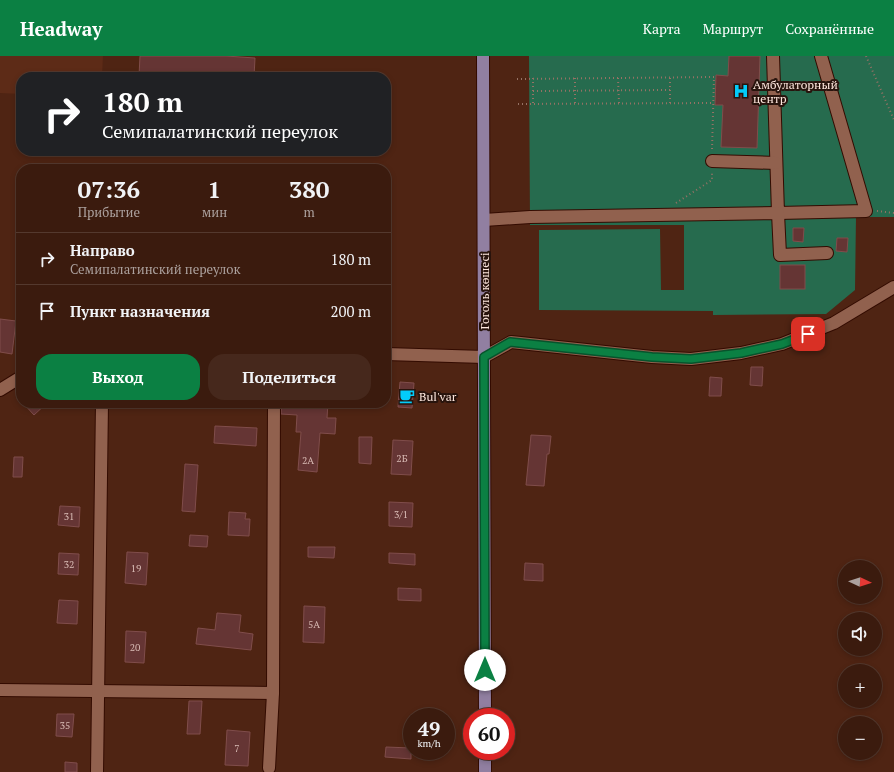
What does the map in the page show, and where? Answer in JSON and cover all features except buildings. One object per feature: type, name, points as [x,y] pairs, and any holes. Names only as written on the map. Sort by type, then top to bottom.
[{"type":"main road","name":"Гоголь көшесі","points":[[483,56],[485,708]]},
{"type":"main road","points":[[485,760],[485,772]]},
{"type":"street","points":[[773,56],[780,255],[827,253]]},
{"type":"street","points":[[484,220],[537,217],[866,210],[821,56]]},
{"type":"street","points":[[712,161],[776,163]]},
{"type":"street","points":[[391,354],[484,357],[510,342],[660,358],[691,359],[741,353],[782,344],[834,323],[894,287]]},
{"type":"street","points":[[0,390],[16,380]]},
{"type":"street","points":[[97,772],[102,408]]},
{"type":"street","points":[[269,768],[273,693],[274,408]]},
{"type":"street","points":[[0,690],[273,693]]},
{"type":"path","points":[[866,56],[894,120]]},
{"type":"path","points":[[670,77],[670,103]]},
{"type":"path","points":[[517,79],[714,77],[712,180],[675,204]]},
{"type":"path","points":[[533,78],[533,104]]},
{"type":"path","points":[[575,78],[575,104]]},
{"type":"path","points":[[618,78],[619,103]]},
{"type":"path","points":[[533,91],[670,90]]},
{"type":"path","points":[[518,104],[713,103]]},
{"type":"path","points":[[866,210],[894,213]]},
{"type":"shaded area","points":[[0,56],[103,56],[102,72],[16,72],[16,94],[0,93]]},
{"type":"green space","points":[[529,56],[894,56],[894,217],[856,217],[855,290],[826,314],[713,315],[713,311],[539,310],[539,230],[660,229],[661,290],[684,290],[684,225],[530,225]]},
{"type":"place","name":"Амбулаторный центр","points":[[741,91]]},
{"type":"place","name":"Bul'var","points":[[407,396]]},
{"type":"route","points":[[485,670],[484,357],[510,342],[652,357],[691,359],[741,353],[782,344],[808,334]]}]
